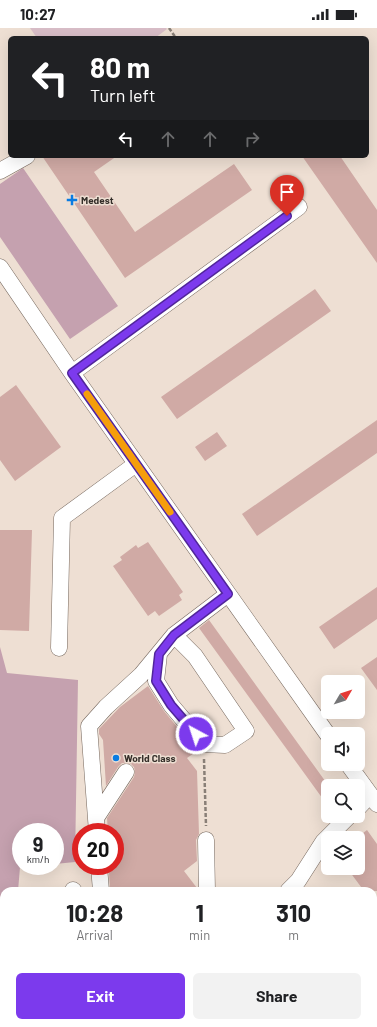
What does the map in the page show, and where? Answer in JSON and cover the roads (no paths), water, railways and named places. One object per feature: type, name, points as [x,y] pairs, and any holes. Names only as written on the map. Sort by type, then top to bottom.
[{"type":"street","points":[[0,171],[23,158]]},
{"type":"street","points":[[72,373],[299,207]]},
{"type":"street","points":[[0,267],[72,373],[322,727]]},
{"type":"street","points":[[59,648],[62,518],[136,464]]},
{"type":"street","points":[[96,823],[90,726],[106,707],[141,675],[174,635],[228,594]]},
{"type":"street","points":[[159,654],[156,681],[171,705],[204,744],[225,746],[246,731],[195,656],[174,635]]},
{"type":"street","points":[[353,771],[374,800],[365,804]]},
{"type":"street","points":[[97,823],[126,772]]},
{"type":"street","points":[[292,887],[298,881],[323,842],[342,823]]},
{"type":"street","points":[[206,840],[207,887]]},
{"type":"street","points":[[100,875],[102,887]]},
{"type":"place","name":"Medest","points":[[72,200]]},
{"type":"place","name":"World Class","points":[[116,758]]}]
